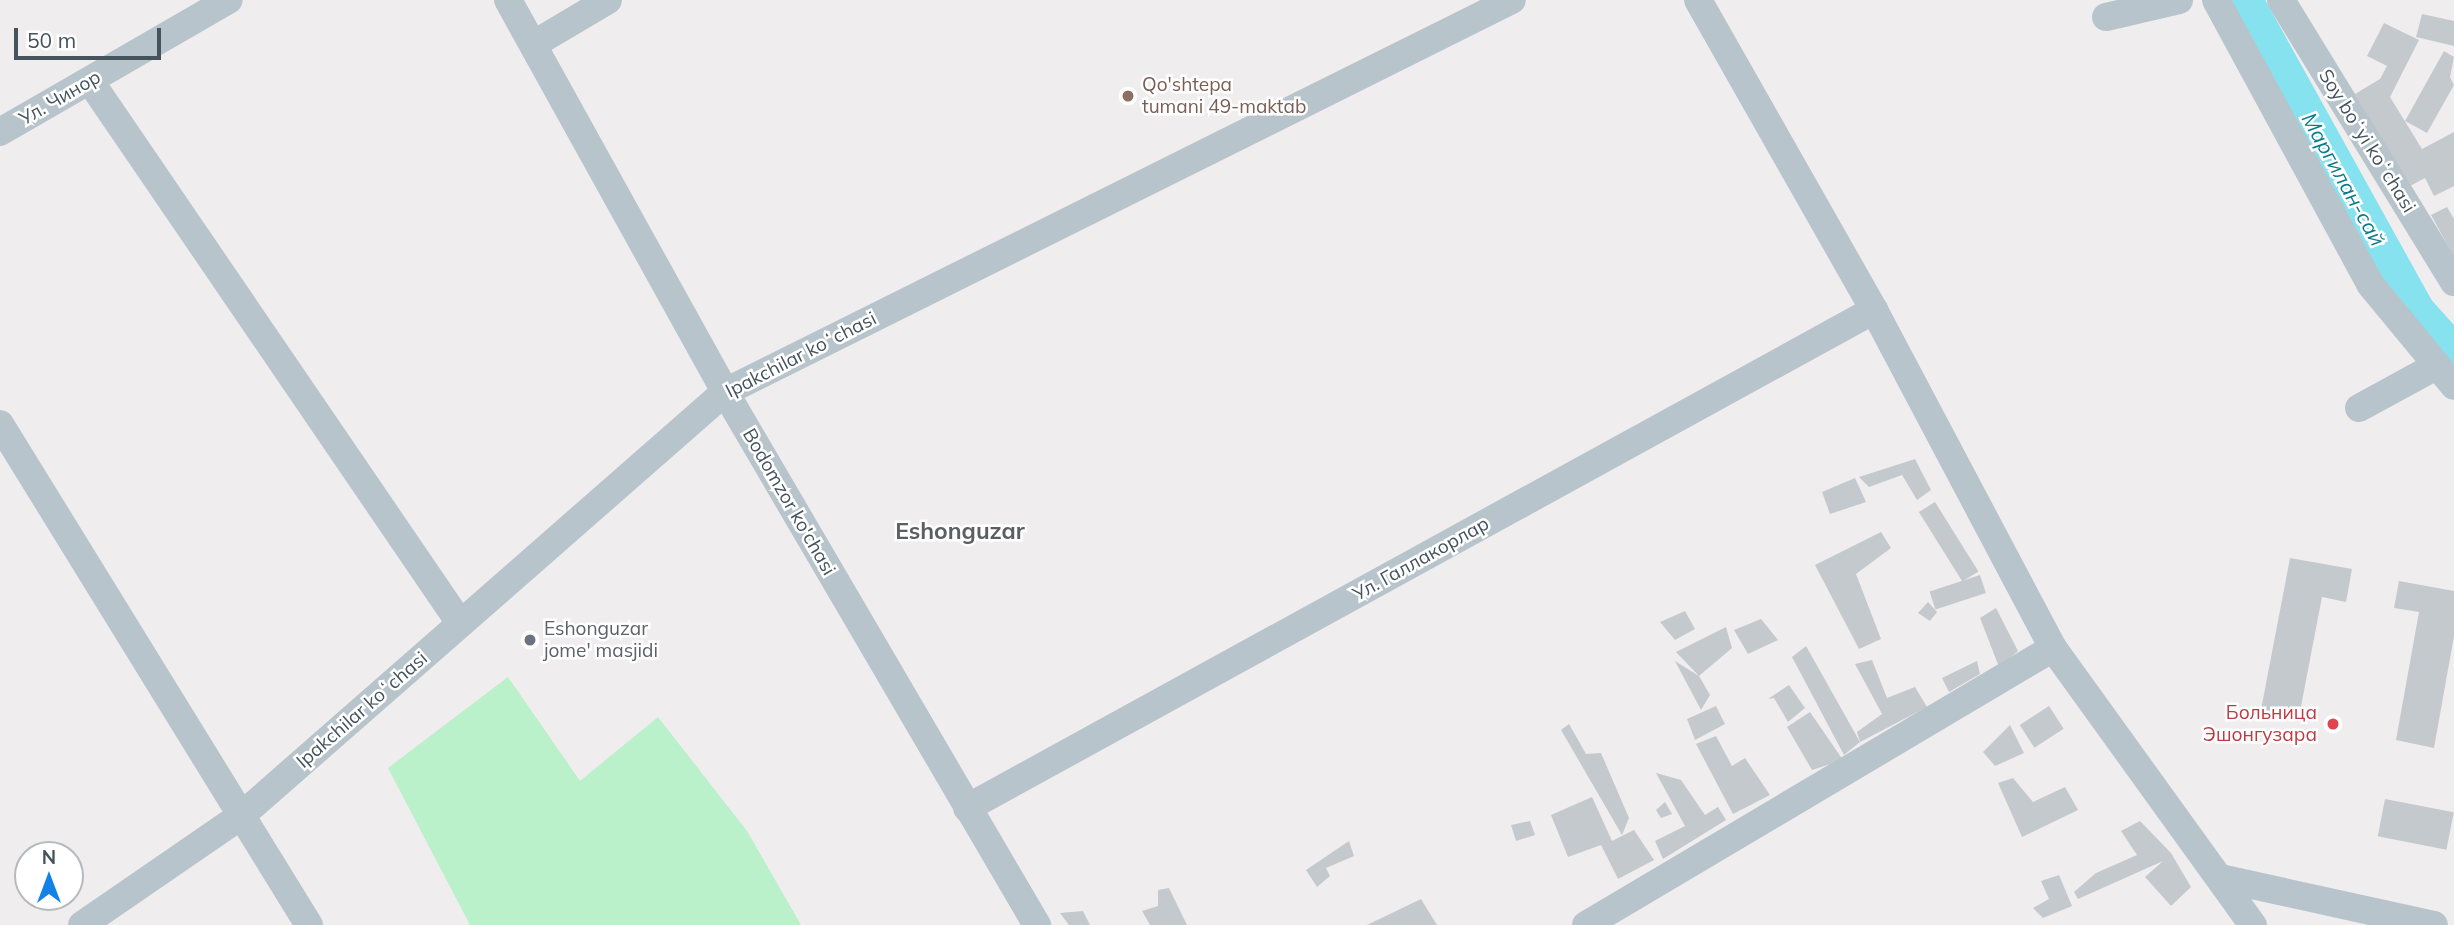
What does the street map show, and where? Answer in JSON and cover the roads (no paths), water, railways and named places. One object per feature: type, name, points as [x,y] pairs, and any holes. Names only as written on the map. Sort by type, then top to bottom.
[{"type":"street","name":"Ул. Чинор","points":[[0,132],[229,0]]},
{"type":"street","name":"Bodomzor ko'chasi","points":[[508,0],[725,392],[1037,925]]},
{"type":"street","points":[[534,44],[608,0]]},
{"type":"street","name":"Ipakchilar koʻchasi","points":[[82,925],[242,815],[725,392],[1512,0]]},
{"type":"street","points":[[1698,0],[1874,310],[2053,648],[2253,925]]},
{"type":"street","points":[[2106,17],[2179,0]]},
{"type":"street","points":[[2216,0],[2370,284],[2445,376],[2359,408]]},
{"type":"street","name":"Soy boʻyi koʻchasi","points":[[2281,0],[2454,282]]},
{"type":"street","points":[[90,80],[460,623]]},
{"type":"street","name":"Ул. Галлакорлар","points":[[967,808],[1874,310]]},
{"type":"street","points":[[0,424],[309,925]]},
{"type":"street","points":[[1586,925],[2053,648]]},
{"type":"street","points":[[2220,878],[2434,925]]},
{"type":"waterway","name":"Маргилан-сай","points":[[2245,0],[2416,309],[2454,351]]},
{"type":"place","name":"Qo'shtepa tumani 49-maktab","points":[[1128,96]]},
{"type":"place","name":"Eshonguzar jome' masjidi","points":[[530,640]]},
{"type":"place","name":"Больница Эшонгузара","points":[[2333,724]]},
{"type":"district","name":"Eshonguzar","points":[[960,531]]}]
